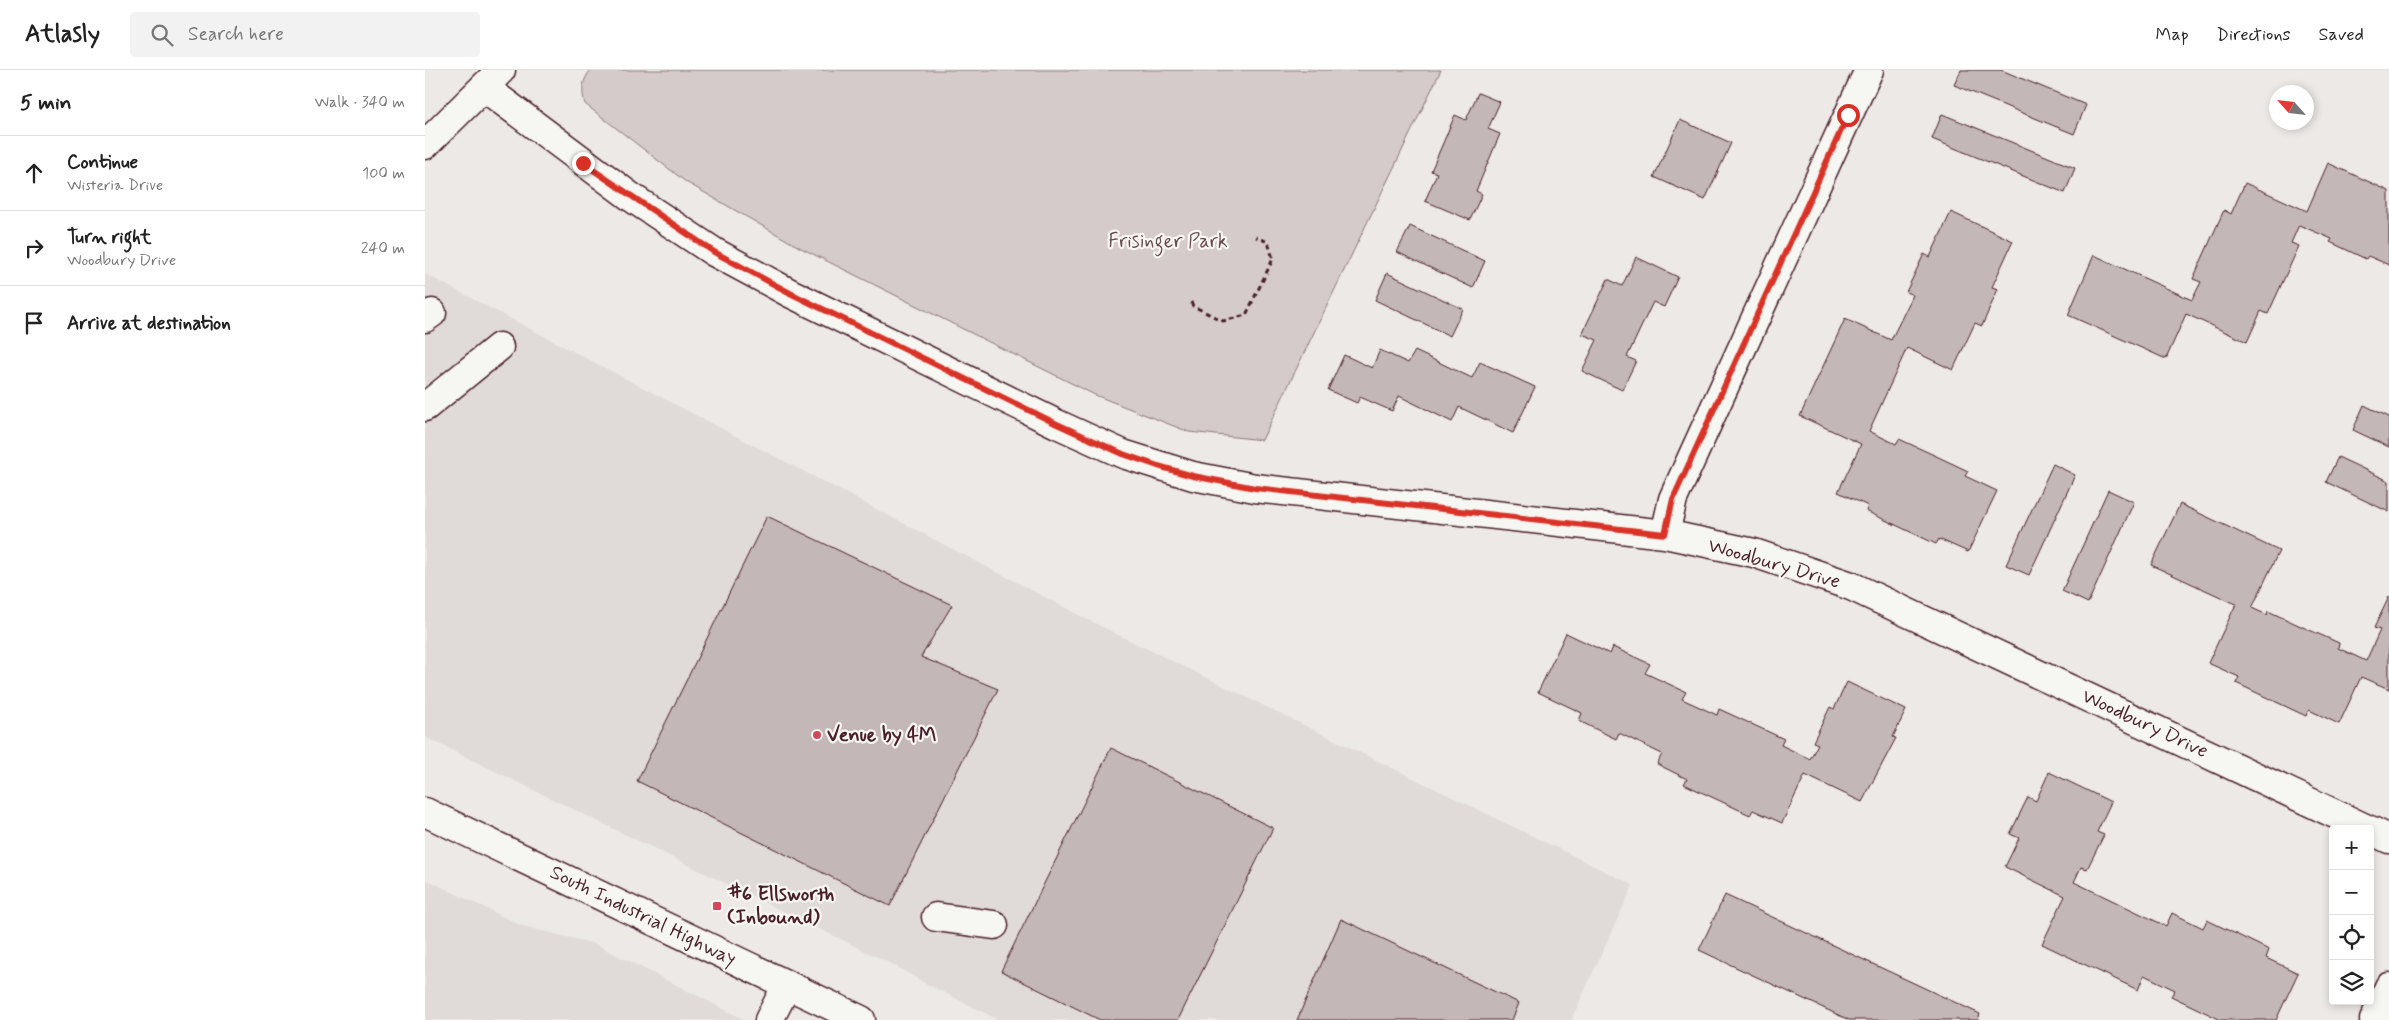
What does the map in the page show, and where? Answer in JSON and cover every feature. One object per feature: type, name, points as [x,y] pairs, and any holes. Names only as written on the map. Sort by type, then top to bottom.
[{"type":"street","points":[[1665,534],[1673,499],[1869,70]]},
{"type":"street","points":[[425,145],[493,79]]},
{"type":"street","name":"Woodbury Drive","points":[[493,79],[591,169],[714,252],[835,315],[1057,424],[1123,454],[1193,476],[1255,488],[1665,534],[1754,553],[1851,586],[2360,825]]},
{"type":"street","points":[[425,407],[499,347]]},
{"type":"street","name":"South Industrial Highway","points":[[425,812],[861,1020]]},
{"type":"street","name":"Woodbury Drive","points":[[2374,832],[2389,839]]},
{"type":"street","points":[[936,917],[994,925]]},
{"type":"street","points":[[769,1020],[787,985]]},
{"type":"street","points":[[2374,1020],[2389,987]]},
{"type":"path","points":[[1191,302],[1193,306],[1223,321],[1246,315],[1273,259],[1268,242],[1256,237]]},
{"type":"shaded area","points":[[425,274],[1100,626],[1633,885],[1571,1020],[999,1020],[923,982],[892,964],[425,737]]},
{"type":"shaded area","points":[[425,879],[522,926],[595,944],[745,1020],[425,1020]]},
{"type":"green space","name":"Frisinger Park","points":[[591,70],[1441,70],[1262,440],[1189,432],[1095,395],[799,247],[686,182],[585,104],[583,86]]},
{"type":"building","points":[[1961,70],[2001,70],[2086,105],[2074,134],[1954,85]]},
{"type":"building","points":[[1478,93],[1500,102],[1488,129],[1500,134],[1476,191],[1482,194],[1470,220],[1425,201],[1437,173],[1431,171],[1455,115],[1466,120]]},
{"type":"building","points":[[1942,114],[2075,168],[2065,193],[1932,139]]},
{"type":"building","points":[[1680,120],[1731,143],[1705,200],[1654,177]]},
{"type":"building","points":[[2328,163],[2389,191],[2389,265],[2368,256],[2366,259],[2330,242],[2332,239],[2299,225],[2291,243],[2299,246],[2268,314],[2261,311],[2247,342],[2186,314],[2166,359],[2068,315],[2094,255],[2192,300],[2201,282],[2193,279],[2224,210],[2231,214],[2245,183],[2307,211]]},
{"type":"building","points":[[1951,212],[2013,241],[1992,287],[1998,289],[1982,326],[1975,323],[1953,370],[1907,348],[1869,431],[1896,444],[1899,439],[1934,455],[1968,471],[1965,476],[1997,491],[1968,552],[1939,539],[1936,544],[1866,511],[1868,506],[1838,492],[1861,444],[1800,416],[1845,319],[1891,340],[1913,295],[1906,292],[1924,254],[1930,257]]},
{"type":"building","points":[[1410,226],[1485,261],[1473,288],[1397,252]]},
{"type":"building","points":[[1636,257],[1678,277],[1664,307],[1653,302],[1627,357],[1636,361],[1622,390],[1582,371],[1597,340],[1582,334],[1608,279],[1622,286]]},
{"type":"building","points":[[1387,273],[1463,309],[1450,336],[1375,300]]},
{"type":"building","points":[[1380,350],[1408,363],[1415,351],[1472,378],[1480,362],[1535,387],[1513,433],[1459,407],[1452,422],[1399,396],[1392,411],[1360,397],[1357,403],[1328,390],[1344,355],[1372,368]]},
{"type":"building","points":[[2364,405],[2389,417],[2389,447],[2353,430]]},
{"type":"building","points":[[2338,457],[2389,481],[2389,512],[2326,482]]},
{"type":"building","points":[[2053,464],[2075,475],[2029,575],[2006,565]]},
{"type":"building","points":[[2108,490],[2134,502],[2088,603],[2062,591]]},
{"type":"building","points":[[2180,504],[2279,551],[2252,608],[2267,615],[2268,611],[2339,643],[2338,648],[2366,661],[2380,630],[2374,628],[2389,597],[2389,689],[2361,677],[2339,724],[2309,710],[2306,716],[2236,683],[2239,677],[2208,663],[2236,604],[2151,565]]},
{"type":"building","name":"Venue by 4M","points":[[767,516],[952,605],[921,657],[998,689],[890,906],[637,781]]},
{"type":"building","points":[[1566,633],[1610,654],[1613,647],[1650,664],[1645,673],[1686,692],[1682,699],[1717,715],[1719,709],[1784,739],[1781,745],[1810,759],[1818,744],[1813,742],[1830,707],[1834,709],[1847,682],[1906,710],[1893,737],[1896,738],[1862,802],[1805,775],[1782,823],[1753,810],[1750,815],[1684,784],[1687,779],[1657,764],[1662,754],[1619,733],[1616,739],[1579,721],[1582,713],[1538,692]]},
{"type":"building","points":[[1111,748],[1273,828],[1178,1020],[1100,1020],[1001,971]]},
{"type":"building","points":[[2049,772],[2111,802],[2097,832],[2104,835],[2087,869],[2081,867],[2074,882],[2166,926],[2172,913],[2203,928],[2207,920],[2269,950],[2266,958],[2298,973],[2276,1020],[2221,1020],[2171,996],[2175,990],[2144,975],[2138,990],[2042,944],[2065,896],[2005,867],[2019,838],[2010,834],[2028,797],[2036,801]]},
{"type":"building","points":[[1725,895],[1980,1014],[1978,1020],[1849,1020],[1699,950]]},
{"type":"building","points":[[1341,919],[1519,1003],[1512,1020],[1297,1020]]},
{"type":"place","name":"Venue by 4M","points":[[817,735]]},
{"type":"place","name":"#6 Ellsworth (Inbound)","points":[[717,906]]},
{"type":"route","points":[[583,163],[631,198],[714,252],[752,273],[1057,424],[1123,454],[1193,476],[1255,488],[1665,534],[1673,499],[1848,115]]}]
